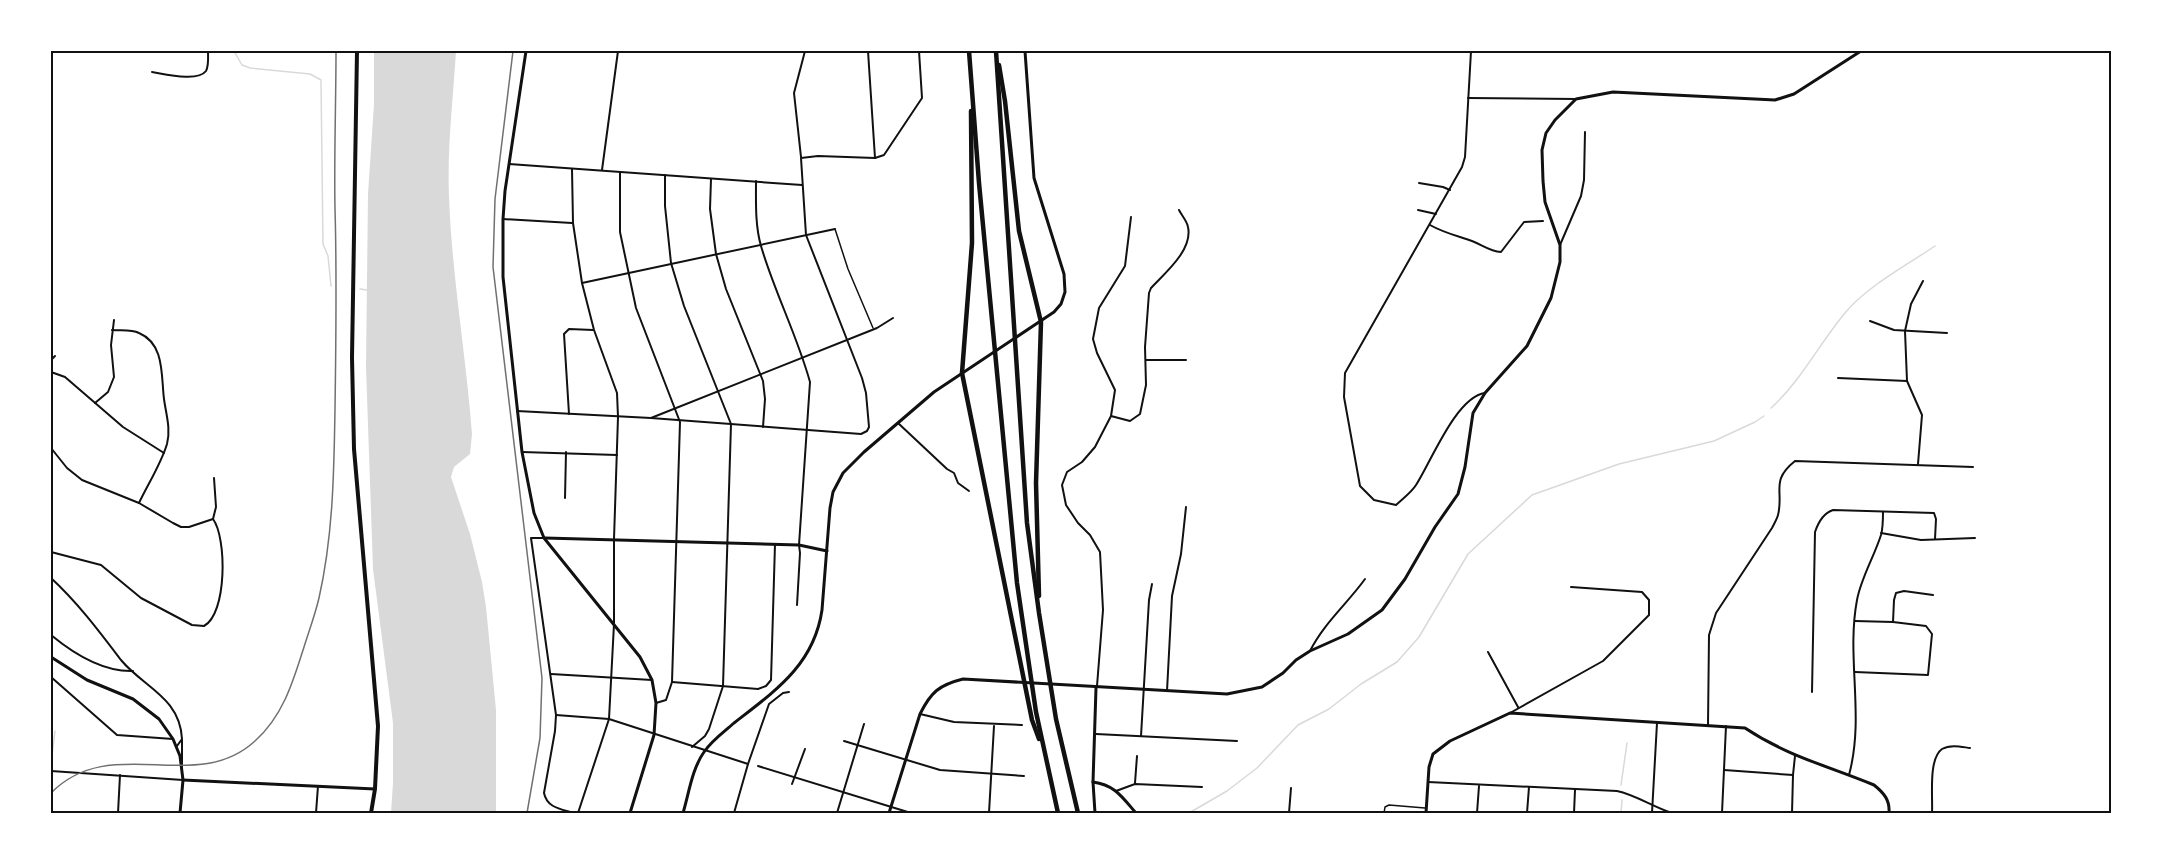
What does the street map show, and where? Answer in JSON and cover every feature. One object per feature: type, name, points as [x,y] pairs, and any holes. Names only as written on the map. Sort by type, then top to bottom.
[{"type":"highway","points":[[969,51],[993,341],[1019,595],[1032,689],[1058,813]]},
{"type":"highway","points":[[996,51],[1005,101],[1019,231],[1041,322],[1036,483],[1039,614]]},
{"type":"highway","points":[[996,51],[1027,523],[1056,718],[1078,813]]},
{"type":"highway","points":[[971,70],[972,233],[962,373],[1032,720],[1045,753]]},
{"type":"main road","points":[[357,51],[352,358],[353,438],[378,726],[375,789],[371,813]]},
{"type":"street","points":[[152,72],[182,76],[204,74],[208,67],[208,51]]},
{"type":"street","points":[[526,51],[503,219],[503,277],[522,452],[534,513],[544,538],[640,657],[652,680],[656,703],[654,735],[630,813]]},
{"type":"street","points":[[602,171],[618,51]]},
{"type":"street","points":[[517,411],[651,418],[861,434],[867,432],[869,427],[866,393],[806,235],[794,93],[805,51]]},
{"type":"street","points":[[868,51],[875,158]]},
{"type":"street","points":[[801,158],[818,156],[875,158],[884,155],[922,98],[919,51]]},
{"type":"street","points":[[683,813],[699,760],[705,751],[717,738],[795,672],[809,652],[820,622],[830,508],[836,485],[843,473],[934,392],[1041,322],[1061,304],[1065,284],[1034,178],[1024,51]]},
{"type":"street","points":[[1471,51],[1465,157],[1458,175],[1345,372],[1344,397],[1360,486],[1374,500],[1396,505],[1414,488],[1451,422],[1472,398],[1485,393]]},
{"type":"street","points":[[1468,98],[1576,99],[1613,92],[1775,100],[1794,94],[1860,51]]},
{"type":"street","points":[[889,813],[920,714],[927,700],[938,688],[948,683],[963,679],[1227,694],[1250,690],[1271,682],[1310,651],[1348,634],[1382,610],[1406,579],[1435,528],[1458,494],[1465,467],[1473,413],[1485,393],[1527,346],[1551,298],[1560,262],[1560,245],[1545,202],[1542,150],[1546,133],[1555,120],[1576,99]]},
{"type":"street","points":[[1560,245],[1581,196],[1584,180],[1584,132]]},
{"type":"street","points":[[509,164],[802,185]]},
{"type":"street","points":[[572,169],[573,223],[582,283],[594,330],[617,393],[618,417],[614,539],[614,624],[609,719],[576,813],[551,806],[544,798],[544,787],[556,715],[531,538],[614,539],[799,545],[827,551]]},
{"type":"street","points":[[620,172],[620,232],[627,273],[636,308],[680,422],[672,682],[666,700],[656,703]]},
{"type":"street","points":[[665,176],[664,206],[671,263],[684,306],[731,424],[723,686],[709,729],[705,736],[692,747]]},
{"type":"street","points":[[711,179],[710,209],[716,254],[726,290],[760,374],[764,390],[763,427]]},
{"type":"street","points":[[756,181],[760,244],[803,357],[810,382],[797,605]]},
{"type":"street","points":[[1419,183],[1450,190]]},
{"type":"street","points":[[1111,416],[1130,421],[1140,414],[1146,385],[1149,293],[1179,256],[1189,237],[1187,223],[1179,210]]},
{"type":"street","points":[[1418,210],[1436,214]]},
{"type":"street","points":[[1095,813],[1093,782],[1096,688],[1103,610],[1100,552],[1090,535],[1078,523],[1066,505],[1062,485],[1067,472],[1082,462],[1095,447],[1111,416],[1115,390],[1094,345],[1094,329],[1099,308],[1125,266],[1131,217]]},
{"type":"street","points":[[503,219],[573,223]]},
{"type":"street","points":[[1430,225],[1491,251],[1501,252],[1524,222],[1543,220]]},
{"type":"street","points":[[582,283],[835,229]]},
{"type":"street","points":[[1918,465],[1922,415],[1907,381],[1905,330],[1911,304],[1923,281]]},
{"type":"street","points":[[651,418],[886,324],[894,318]]},
{"type":"street","points":[[95,404],[112,385],[114,368],[111,345],[114,320]]},
{"type":"street","points":[[1870,321],[1880,326],[1905,330],[1947,333]]},
{"type":"street","points":[[569,414],[564,334],[569,329],[594,330]]},
{"type":"street","points":[[112,330],[139,333],[149,340],[160,357],[168,431],[164,453],[139,503]]},
{"type":"street","points":[[51,360],[55,356]]},
{"type":"street","points":[[1146,360],[1186,360]]},
{"type":"street","points":[[51,372],[65,377],[123,428],[164,453]]},
{"type":"street","points":[[1838,378],[1907,381]]},
{"type":"street","points":[[898,423],[954,473],[958,483],[969,491]]},
{"type":"street","points":[[51,448],[67,468],[82,480],[139,503],[181,527],[213,519]]},
{"type":"street","points":[[522,452],[617,454]]},
{"type":"street","points":[[565,498],[566,452]]},
{"type":"street","points":[[1708,725],[1709,635],[1716,613],[1772,528],[1778,514],[1778,484],[1785,468],[1795,461],[1973,467]]},
{"type":"street","points":[[51,552],[101,565],[141,598],[192,625],[204,626],[210,622],[215,612],[223,572],[219,530],[213,519],[216,507],[214,478]]},
{"type":"street","points":[[1167,691],[1172,596],[1181,554],[1186,507]]},
{"type":"street","points":[[1812,692],[1815,532],[1817,525],[1827,512],[1833,510],[1934,513],[1935,539]]},
{"type":"street","points":[[1850,775],[1856,752],[1855,621],[1857,598],[1881,534],[1883,512]]},
{"type":"street","points":[[1881,534],[1921,540],[1975,538]]},
{"type":"street","points":[[672,682],[758,689],[766,686],[771,680],[775,544]]},
{"type":"street","points":[[51,578],[71,597],[107,639],[123,662],[151,685],[172,709],[180,725],[182,739],[183,780],[180,813]]},
{"type":"street","points":[[1310,651],[1328,621],[1349,600],[1365,579]]},
{"type":"street","points":[[1141,736],[1149,600],[1152,584]]},
{"type":"street","points":[[1426,813],[1430,760],[1437,749],[1510,713],[1603,660],[1648,615],[1649,600],[1642,592],[1570,587]]},
{"type":"street","points":[[1893,622],[1896,593],[1904,591],[1933,595]]},
{"type":"street","points":[[1855,621],[1926,626],[1932,634],[1929,675],[1855,672]]},
{"type":"street","points":[[51,635],[91,662],[107,669],[133,671]]},
{"type":"street","points":[[1488,652],[1518,707]]},
{"type":"street","points":[[51,657],[75,674],[142,704],[159,719],[173,739],[182,766]]},
{"type":"street","points":[[551,674],[652,680]]},
{"type":"street","points":[[51,677],[117,735],[173,739]]},
{"type":"street","points":[[734,813],[748,764],[770,704],[783,693],[789,692]]},
{"type":"street","points":[[1510,713],[1745,728],[1770,745],[1874,785],[1884,794],[1890,807],[1889,813]]},
{"type":"street","points":[[920,714],[954,722],[1022,725]]},
{"type":"street","points":[[556,715],[609,719],[748,764]]},
{"type":"street","points":[[1652,813],[1658,722]]},
{"type":"street","points":[[837,813],[864,724]]},
{"type":"street","points":[[989,813],[994,725]]},
{"type":"street","points":[[1722,813],[1726,726]]},
{"type":"street","points":[[1096,734],[1237,741]]},
{"type":"street","points":[[177,746],[182,739]]},
{"type":"street","points":[[844,741],[940,770],[1024,776]]},
{"type":"street","points":[[1932,813],[1933,762],[1941,750],[1954,746],[1970,748]]},
{"type":"street","points":[[792,784],[805,748]]},
{"type":"street","points":[[1135,784],[1137,756]]},
{"type":"street","points":[[1792,813],[1792,775],[1795,756]]},
{"type":"street","points":[[758,766],[911,813]]},
{"type":"street","points":[[1724,770],[1792,775]]},
{"type":"street","points":[[51,771],[375,789]]},
{"type":"street","points":[[118,813],[120,775]]},
{"type":"street","points":[[1093,782],[1106,784],[1116,791],[1136,813]]},
{"type":"street","points":[[1428,782],[1624,792],[1672,813]]},
{"type":"street","points":[[1116,791],[1135,784],[1202,787]]},
{"type":"street","points":[[316,813],[318,785]]},
{"type":"street","points":[[1477,813],[1479,785]]},
{"type":"street","points":[[1290,813],[1291,788]]},
{"type":"street","points":[[1527,813],[1529,788]]},
{"type":"street","points":[[1574,813],[1575,790]]},
{"type":"lane","points":[[835,229],[848,269],[873,329]]},
{"type":"lane","points":[[1384,813],[1385,807],[1389,805],[1426,808]]},
{"type":"shaded area","points":[[374,51],[456,51],[449,197],[453,257],[472,434],[470,454],[454,467],[451,477],[470,534],[486,607],[496,710],[496,813],[391,813],[393,723],[373,569],[366,367],[368,194],[374,104]]},
{"type":"waterway","points":[[234,51],[242,65],[250,68],[310,74],[321,80],[323,244],[328,256],[331,286]]},
{"type":"waterway","points":[[1771,408],[1792,386],[1854,303],[1875,285],[1935,246]]},
{"type":"waterway","points":[[360,289],[367,290]]},
{"type":"waterway","points":[[1189,813],[1227,791],[1257,768],[1298,725],[1329,709],[1361,684],[1397,662],[1419,637],[1468,554],[1532,495],[1619,464],[1714,441],[1764,416]]},
{"type":"waterway","points":[[51,763],[55,731]]},
{"type":"waterway","points":[[1621,785],[1627,743]]},
{"type":"waterway","points":[[1621,813],[1622,800]]},
{"type":"railway","points":[[51,793],[75,776],[100,767],[126,764],[180,766],[206,764],[231,757],[255,741],[265,731],[280,710],[291,686],[319,598],[324,575],[332,504],[336,334],[336,51]]},
{"type":"railway","points":[[513,51],[495,199],[493,267],[542,678],[540,738],[527,813]]}]
